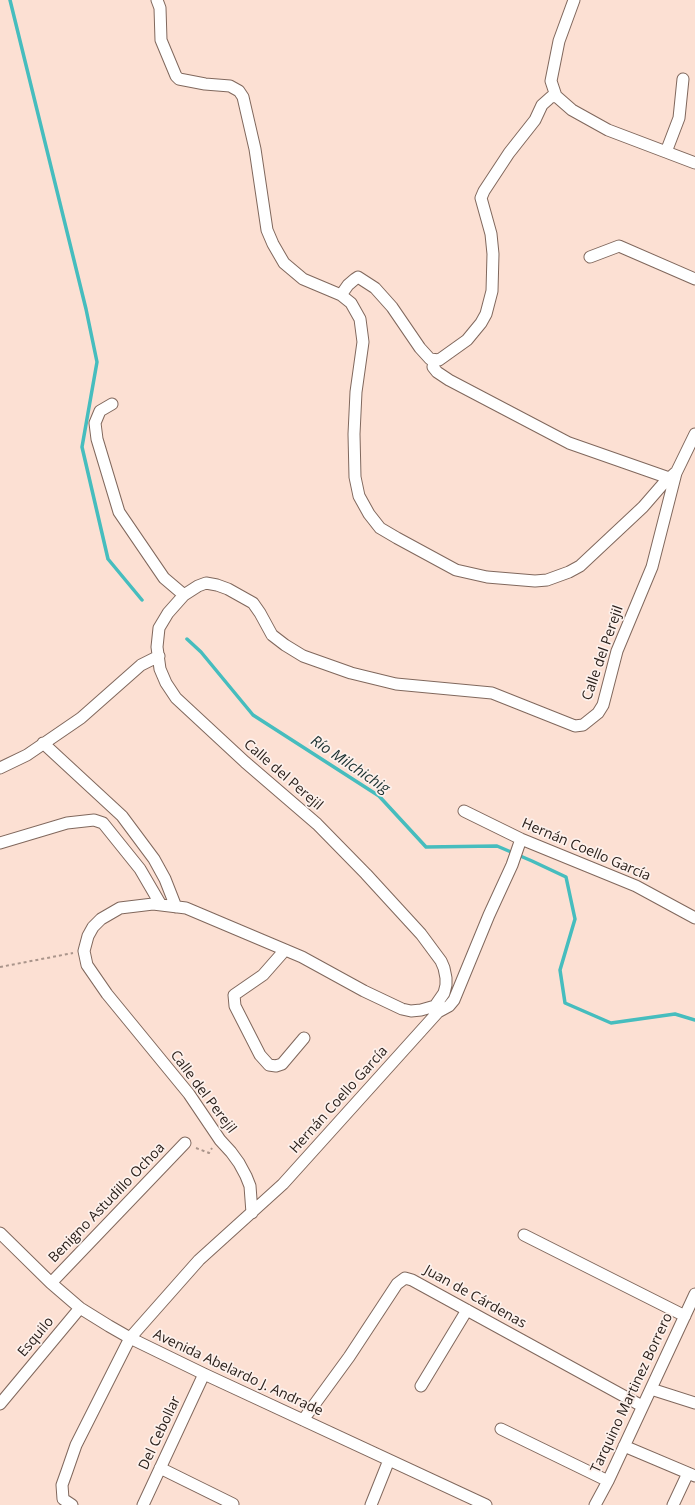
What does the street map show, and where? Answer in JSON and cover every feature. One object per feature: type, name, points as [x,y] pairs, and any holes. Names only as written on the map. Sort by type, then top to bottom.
[{"type":"street","points":[[157,0],[160,8],[161,40],[176,76],[179,79],[205,84],[230,86],[239,91],[243,97],[256,149],[267,230],[284,263],[303,278],[341,295],[351,303],[360,319],[363,342],[356,392],[354,434],[355,477],[359,496],[369,514],[380,528],[456,570],[487,577],[535,581],[547,580],[569,572],[580,566],[643,507],[672,475],[569,444],[449,380],[437,372],[433,367],[434,360]]},
{"type":"street","points":[[574,0],[559,41],[551,81],[556,96],[572,110],[608,130],[695,163]]},
{"type":"street","points":[[666,152],[679,118],[683,79]]},
{"type":"street","points":[[341,295],[354,279],[358,278],[375,288],[392,307],[430,359],[434,360],[443,357],[467,340],[481,323],[486,314],[492,291],[493,254],[491,234],[481,198],[509,153],[535,120],[542,105],[551,97],[556,96]]},
{"type":"street","points":[[590,257],[619,246],[695,279]]},
{"type":"street","points":[[112,404],[100,411],[95,423],[98,439],[119,512],[164,578],[184,595]]},
{"type":"street","name":"Calle del Perejil","points":[[436,1009],[444,993],[446,985],[444,968],[441,961],[421,934],[366,874],[317,824],[245,762],[176,698],[166,683],[160,669],[157,647],[159,628],[168,613],[184,595],[206,583],[228,589],[253,603],[272,635],[303,656],[352,673],[396,684],[492,693],[575,726],[579,726],[598,714],[603,705],[617,651],[652,567],[672,475],[694,437]]},
{"type":"street","points":[[0,768],[27,755],[81,718],[141,665],[158,656]]},
{"type":"street","points":[[43,744],[122,816],[154,859],[165,878],[176,907]]},
{"type":"street","name":"Hernán Coello García","points":[[464,811],[519,843],[636,886],[695,918]]},
{"type":"street","points":[[0,843],[67,823],[94,820],[103,823],[140,869],[161,905]]},
{"type":"street","name":"Hernán Coello García","points":[[67,1502],[62,1485],[76,1446],[130,1338],[200,1260],[283,1184],[436,1009],[448,1006],[454,1000],[489,915],[512,865],[519,843]]},
{"type":"street","points":[[84,951],[88,936],[93,927],[101,919],[120,908],[152,904],[186,908],[302,957],[364,991],[402,1009],[412,1011],[436,1009]]},
{"type":"street","points":[[285,950],[262,975],[234,995],[235,1006],[260,1055],[269,1066],[282,1064],[304,1038]]},
{"type":"street","name":"Calle del Perejil","points":[[84,951],[87,965],[107,994],[189,1094],[220,1140],[231,1152],[246,1176],[250,1186],[252,1213]]},
{"type":"street","name":"Benigno Astudillo Ochoa","points":[[51,1284],[186,1144]]},
{"type":"street","name":"Avenida Abelardo J. Andrade","points":[[0,1233],[51,1284],[80,1308],[130,1338],[486,1505]]},
{"type":"street","points":[[524,1235],[685,1316]]},
{"type":"street","name":"Juan de Cárdenas","points":[[303,1420],[349,1357],[397,1284],[405,1278],[412,1280],[642,1406]]},
{"type":"street","name":"Tarquino Martinez Borrero","points":[[595,1505],[608,1481],[685,1316],[694,1301]]},
{"type":"street","name":"Esquilo","points":[[0,1404],[4,1390],[80,1308]]},
{"type":"street","points":[[421,1386],[467,1310]]},
{"type":"street","name":"Del Cebollar","points":[[143,1505],[204,1374]]},
{"type":"street","points":[[651,1389],[695,1404]]},
{"type":"street","points":[[501,1429],[608,1481]]},
{"type":"street","points":[[624,1446],[691,1475],[673,1505]]},
{"type":"street","points":[[371,1505],[389,1460]]},
{"type":"street","points":[[160,1468],[233,1504]]},
{"type":"path","points":[[0,967],[84,951]]},
{"type":"path","points":[[199,1149],[209,1153],[220,1140]]},
{"type":"waterway","points":[[10,0],[86,309],[97,362],[82,447],[108,559],[142,600]]},
{"type":"waterway","name":"Río Milchichig","points":[[187,639],[201,652],[253,715],[379,796],[426,847],[497,846],[566,877],[575,919],[560,970],[565,1003],[611,1023],[675,1014],[695,1020]]}]
